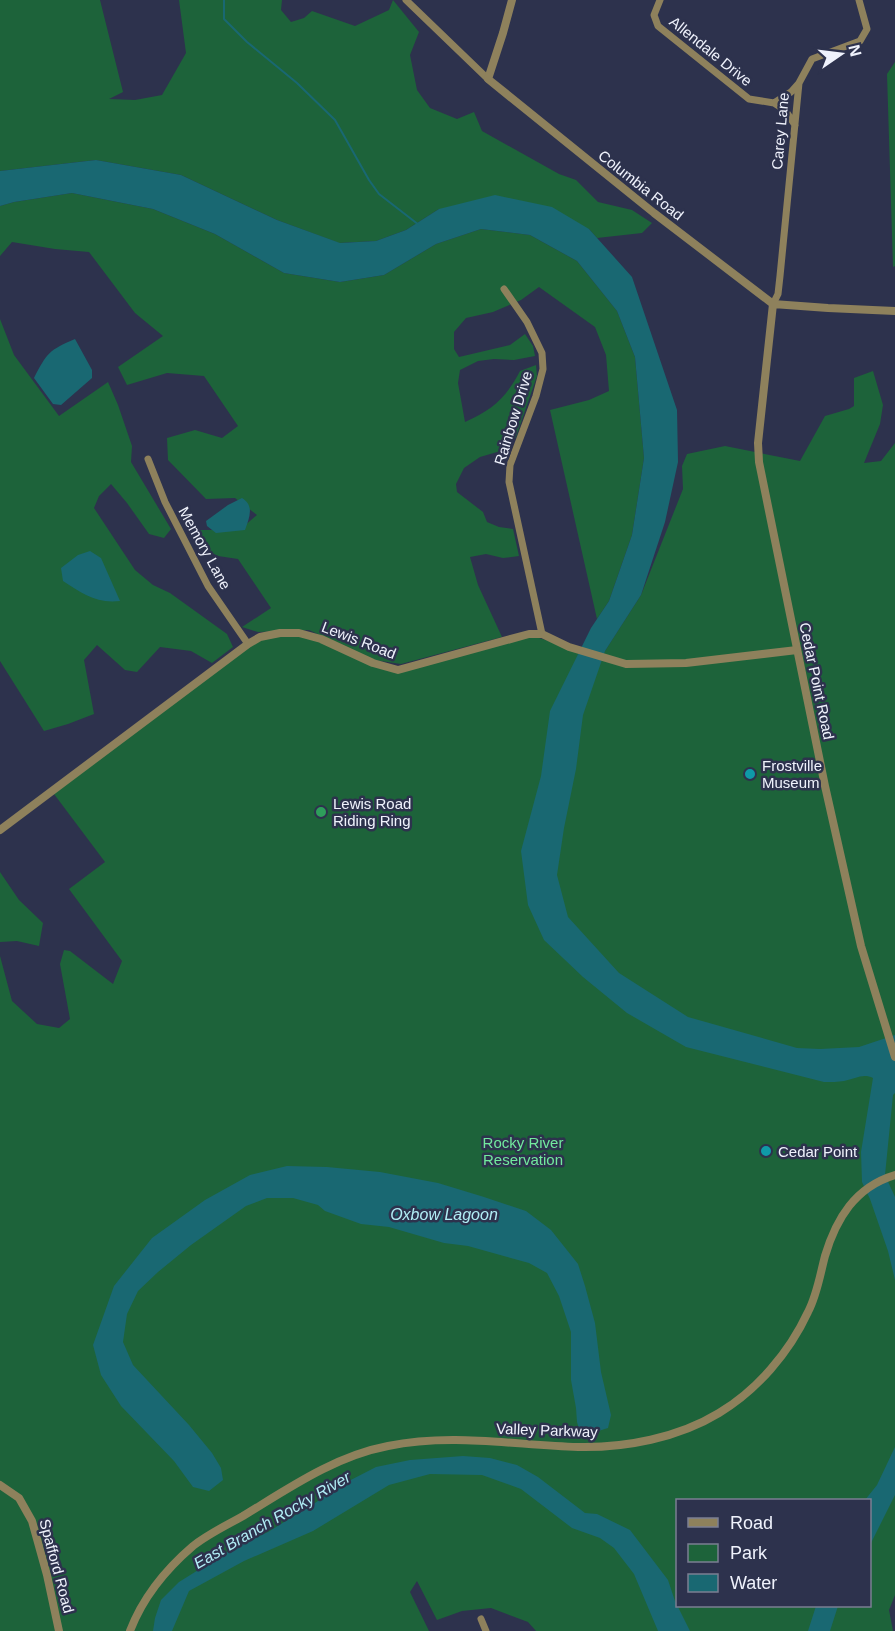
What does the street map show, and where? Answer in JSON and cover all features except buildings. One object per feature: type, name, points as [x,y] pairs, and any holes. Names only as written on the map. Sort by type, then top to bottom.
[{"type":"street","name":"Columbia Road","points":[[406,0],[488,79],[654,213],[773,304]]},
{"type":"street","points":[[488,79],[512,0]]},
{"type":"street","name":"Allendale Drive","points":[[660,0],[654,15],[658,26],[749,99],[774,103]]},
{"type":"street","name":"Carey Lane","points":[[773,304],[778,294],[799,83],[812,59],[860,41],[867,30],[859,0]]},
{"type":"street","points":[[795,125],[785,110],[774,103],[791,92],[799,83]]},
{"type":"street","name":"Rainbow Drive","points":[[504,289],[527,322],[542,353],[543,369],[536,396],[510,465],[509,482],[542,634]]},
{"type":"street","points":[[773,304],[895,311]]},
{"type":"street","name":"Cedar Point Road","points":[[773,304],[758,443],[759,462],[825,786],[861,946],[895,1057]]},
{"type":"street","name":"Memory Lane","points":[[148,459],[165,502],[208,586],[248,644]]},
{"type":"street","name":"Lewis Road","points":[[0,830],[260,637],[280,633],[299,633],[321,639],[373,663],[398,670],[529,634],[542,634]]},
{"type":"street","points":[[542,634],[569,647],[626,664],[686,663],[797,650]]},
{"type":"street","name":"Valley Parkway","points":[[130,1631],[153,1587],[195,1545],[328,1466],[360,1453],[398,1444],[456,1439],[580,1447],[633,1443],[681,1432],[722,1412],[769,1372],[795,1336],[809,1311],[834,1231],[845,1210],[863,1191],[892,1176]]},
{"type":"street","name":"Spafford Road","points":[[0,1485],[19,1498],[32,1521],[59,1631]]},
{"type":"street","points":[[481,1619],[486,1631]]},
{"type":"green space","points":[[0,0],[100,0],[123,92],[109,99],[135,100],[162,95],[186,53],[179,0],[282,0],[281,10],[291,22],[304,18],[312,11],[355,26],[389,10],[393,0],[419,32],[410,55],[417,90],[430,108],[457,119],[474,112],[482,131],[559,174],[576,180],[598,202],[632,210],[652,223],[642,233],[597,238],[589,229],[439,209],[406,230],[376,241],[339,243],[277,220],[181,175],[96,160],[0,171]]},
{"type":"green space","points":[[895,62],[895,266],[893,267],[887,74]]},
{"type":"green space","points":[[72,193],[153,209],[215,234],[284,273],[340,282],[384,275],[436,244],[481,229],[530,235],[577,261],[617,311],[635,357],[644,458],[632,535],[609,601],[597,619],[550,410],[589,400],[609,391],[606,355],[595,327],[539,287],[521,300],[493,312],[466,318],[454,332],[454,349],[459,357],[510,345],[525,334],[533,346],[535,356],[514,360],[478,361],[460,370],[458,383],[465,422],[483,413],[504,396],[520,371],[536,365],[537,376],[516,437],[504,450],[480,457],[464,468],[456,484],[457,492],[483,512],[487,522],[513,529],[519,556],[503,558],[486,554],[470,557],[478,585],[502,637],[401,664],[374,660],[309,630],[258,632],[242,627],[271,608],[238,559],[218,556],[201,547],[196,530],[243,527],[257,515],[235,498],[206,499],[168,460],[167,438],[195,430],[222,438],[238,426],[204,376],[167,373],[127,385],[118,367],[163,336],[135,313],[89,252],[12,242],[0,256],[0,206]]},
{"type":"green space","points":[[0,319],[14,355],[59,416],[108,382],[132,446],[131,462],[171,529],[164,538],[149,534],[111,484],[99,496],[94,508],[135,570],[153,585],[170,593],[227,634],[233,647],[212,663],[191,651],[160,647],[137,672],[125,670],[97,645],[84,660],[94,714],[44,731],[0,661]]},
{"type":"green space","name":"Rocky River Reservation","points":[[873,371],[883,405],[880,424],[864,463],[881,461],[895,443],[895,1595],[889,1610],[893,1631],[536,1631],[528,1622],[491,1608],[462,1611],[437,1620],[417,1581],[410,1592],[429,1631],[0,1631],[0,956],[12,1001],[37,1024],[59,1028],[70,1019],[60,964],[64,950],[70,951],[113,984],[122,961],[69,889],[105,862],[51,790],[257,638],[308,633],[396,673],[526,634],[601,657],[641,595],[683,489],[682,466],[687,454],[725,446],[800,461],[825,416],[854,406],[854,378]]},
{"type":"green space","points":[[0,872],[19,900],[43,923],[39,946],[17,941],[0,942]]},
{"type":"water","points":[[96,160],[181,175],[277,220],[340,243],[376,241],[406,230],[439,209],[495,195],[552,207],[589,229],[632,277],[677,410],[678,462],[665,522],[641,595],[605,651],[583,715],[557,875],[568,917],[619,973],[688,1017],[797,1048],[859,1047],[895,1035],[895,1093],[885,1175],[895,1197],[895,1280],[888,1251],[862,1182],[861,1152],[873,1078],[862,1076],[844,1081],[824,1082],[686,1047],[627,1013],[583,977],[544,940],[528,905],[521,851],[541,776],[550,711],[591,628],[609,601],[632,535],[644,458],[635,357],[617,311],[577,261],[530,235],[481,229],[436,244],[384,275],[340,282],[284,273],[215,234],[153,209],[72,193],[0,206],[0,171]]},
{"type":"water","points":[[75,339],[92,370],[92,378],[61,405],[53,404],[34,378],[50,353]]},
{"type":"water","points":[[242,498],[250,508],[245,530],[216,533],[207,526],[206,521]]},
{"type":"water","points":[[90,551],[101,558],[120,601],[96,599],[63,581],[61,568],[78,555]]},
{"type":"water","name":"Oxbow Lagoon","points":[[287,1166],[380,1172],[438,1183],[526,1211],[551,1230],[578,1264],[585,1286],[595,1323],[601,1372],[611,1415],[608,1428],[592,1433],[579,1429],[571,1380],[571,1332],[559,1296],[547,1273],[529,1263],[468,1246],[444,1243],[389,1227],[361,1224],[325,1211],[318,1205],[293,1198],[267,1198],[246,1206],[191,1245],[158,1272],[138,1291],[127,1314],[123,1342],[133,1365],[189,1425],[221,1468],[223,1480],[209,1491],[193,1487],[174,1461],[121,1406],[101,1375],[93,1345],[114,1286],[152,1238],[205,1200],[250,1175]]},
{"type":"water","points":[[895,1447],[895,1495],[871,1543],[871,1499],[866,1499],[877,1485]]},
{"type":"water","points":[[463,1456],[490,1458],[517,1465],[538,1477],[585,1513],[597,1514],[630,1530],[668,1580],[676,1607],[690,1631],[658,1631],[634,1574],[614,1548],[600,1538],[572,1528],[521,1489],[482,1475],[430,1474],[389,1485],[313,1531],[244,1561],[189,1591],[172,1631],[153,1631],[161,1600],[179,1582],[232,1549],[268,1532],[341,1485],[376,1467],[410,1460]]},
{"type":"water","points":[[816,1607],[838,1607],[830,1631],[808,1631]]},
{"type":"waterway","points":[[224,0],[224,19],[335,120],[379,194],[419,225]]},
{"type":"place","name":"Frostville Museum","points":[[750,774]]},
{"type":"place","name":"Lewis Road Riding Ring","points":[[321,812]]},
{"type":"place","name":"Cedar Point","points":[[766,1151]]},
{"type":"water label","name":"East Branch Rocky River","points":[[272,1520]]}]
